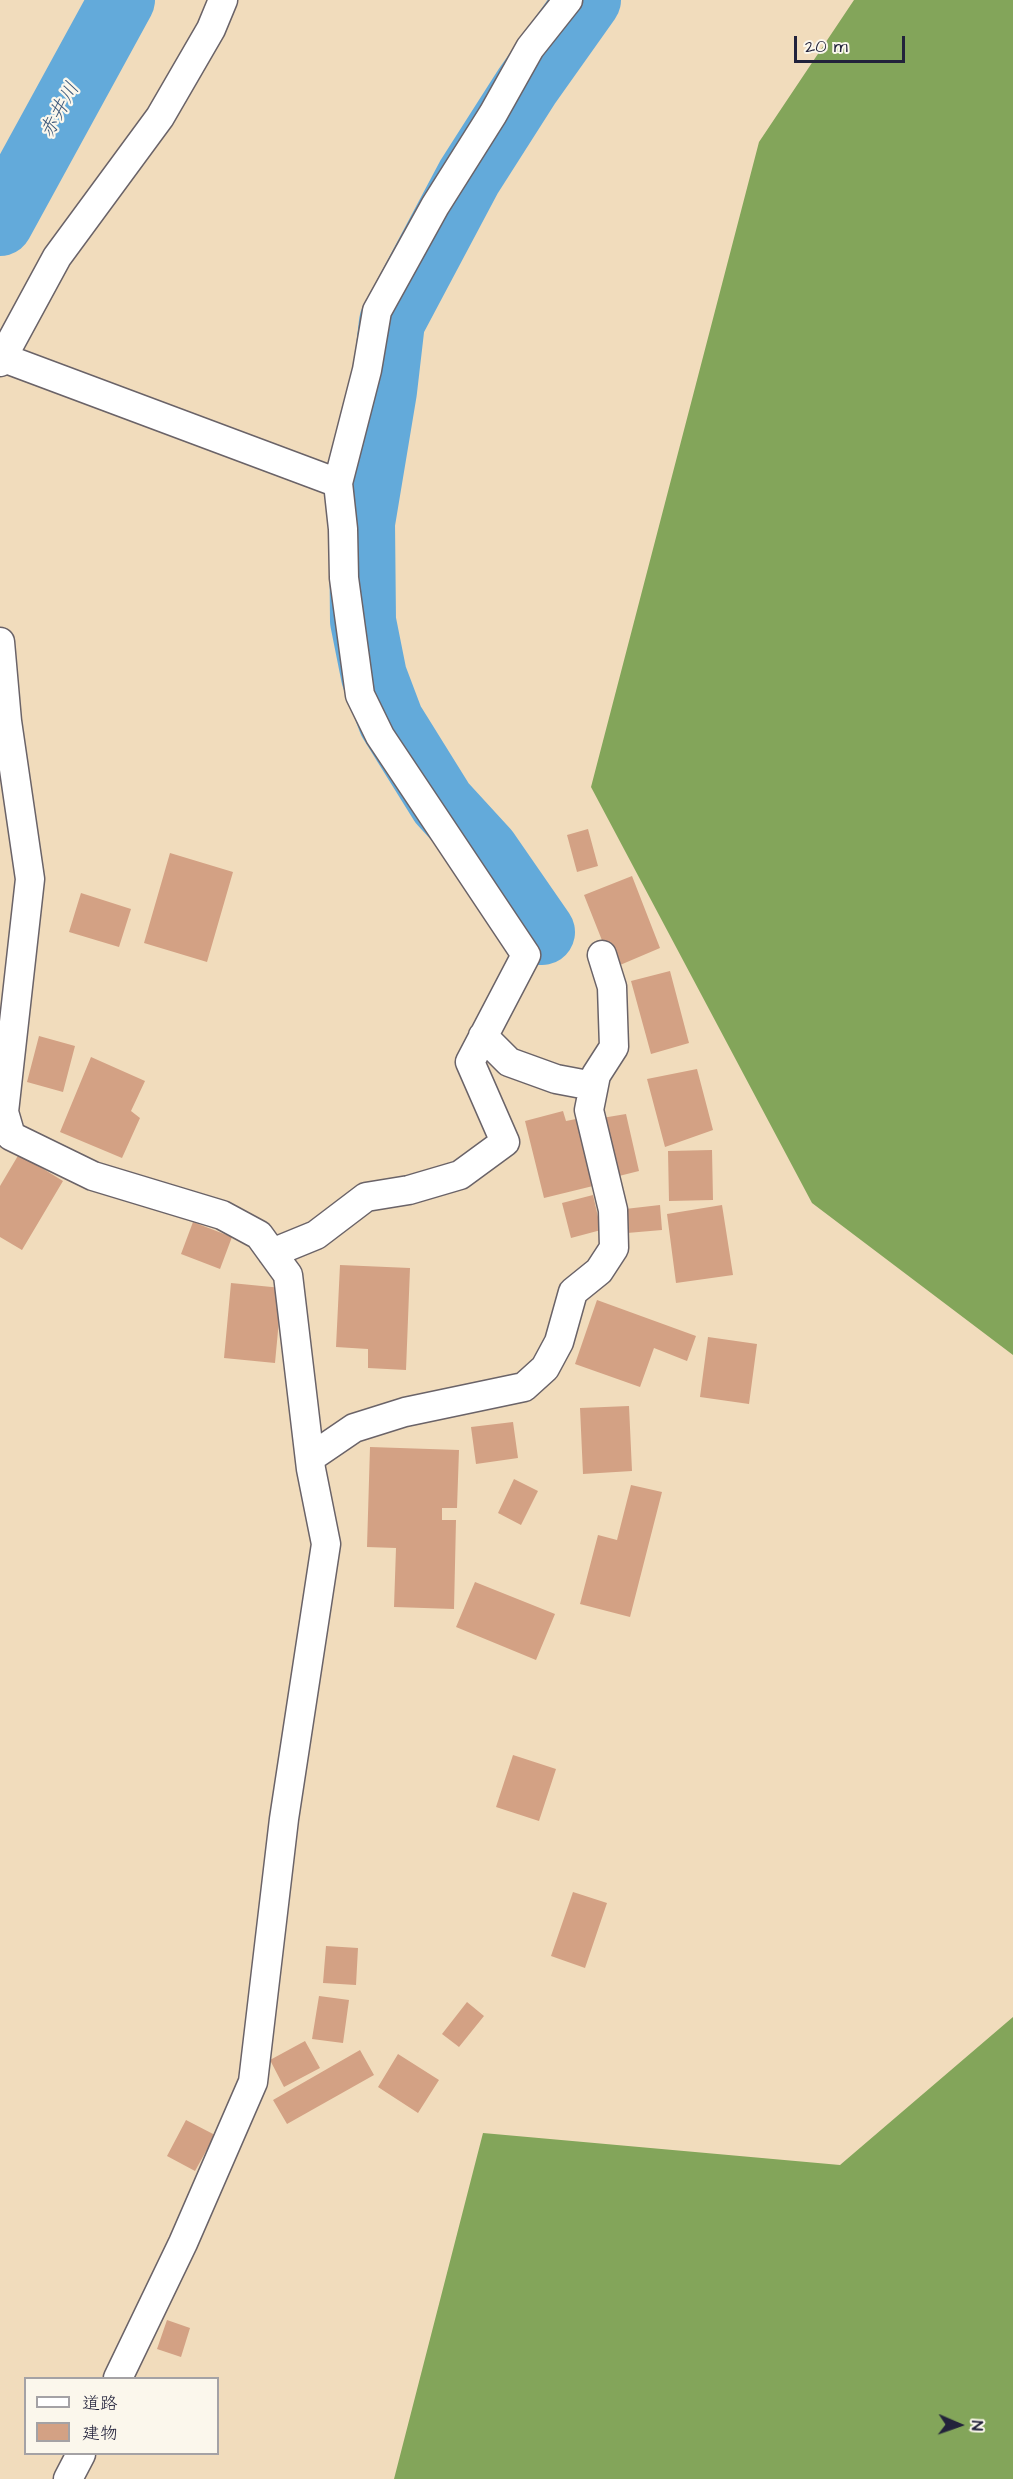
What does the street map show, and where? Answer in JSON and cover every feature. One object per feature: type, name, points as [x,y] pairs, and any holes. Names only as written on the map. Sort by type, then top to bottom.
[{"type":"street","points":[[223,0],[211,29],[160,117],[57,257],[1,359],[338,483]]},
{"type":"street","points":[[272,1252],[316,1235],[366,1197],[409,1190],[460,1175],[505,1142],[470,1062],[526,955],[380,736],[360,694],[344,579],[343,529],[338,483],[367,370],[377,311],[435,206],[493,114],[530,48],[568,0]]},
{"type":"street","points":[[0,642],[7,721],[30,879],[2,1111],[10,1136],[93,1176],[222,1215],[260,1236],[288,1275],[310,1458],[326,1544],[284,1819],[253,2082],[183,2243],[119,2377]]},
{"type":"street","points":[[310,1458],[354,1428],[405,1412],[524,1387],[545,1368],[559,1342],[573,1292],[599,1271],[614,1248],[612,1210],[589,1110],[596,1075],[614,1047],[612,987],[602,955]]},
{"type":"street","points":[[483,1036],[509,1062],[556,1079],[593,1086]]},
{"type":"street","points":[[68,2479],[80,2455]]},
{"type":"green space","points":[[854,0],[1013,0],[1013,1355],[812,1203],[591,787],[759,142]]},
{"type":"green space","points":[[1013,2017],[1013,2479],[394,2479],[483,2133],[840,2165]]},
{"type":"building","points":[[588,829],[598,866],[577,872],[567,835]]},
{"type":"building","points":[[170,853],[233,872],[207,962],[144,943]]},
{"type":"building","points":[[632,876],[660,948],[613,968],[584,895]]},
{"type":"building","points":[[81,893],[131,909],[119,947],[69,932]]},
{"type":"building","points":[[670,971],[689,1043],[651,1054],[631,981]]},
{"type":"building","points":[[39,1036],[75,1046],[63,1092],[27,1082]]},
{"type":"building","points":[[91,1057],[145,1081],[131,1111],[140,1118],[122,1158],[60,1132]]},
{"type":"building","points":[[697,1069],[713,1130],[665,1147],[647,1079]]},
{"type":"building","points":[[563,1111],[566,1121],[576,1119],[593,1186],[544,1198],[525,1121]]},
{"type":"building","points":[[626,1114],[639,1171],[615,1177],[602,1118]]},
{"type":"building","points":[[712,1150],[713,1200],[669,1201],[668,1151]]},
{"type":"building","points":[[19,1154],[63,1181],[22,1250],[0,1237],[0,1186]]},
{"type":"building","points":[[593,1195],[601,1230],[571,1238],[562,1203]]},
{"type":"building","points":[[660,1205],[662,1230],[627,1233],[625,1209]]},
{"type":"building","points":[[722,1205],[733,1275],[676,1283],[667,1214]]},
{"type":"building","points":[[193,1222],[232,1237],[220,1269],[181,1254]]},
{"type":"building","points":[[340,1265],[410,1268],[406,1370],[368,1368],[368,1349],[336,1347]]},
{"type":"building","points":[[231,1283],[282,1288],[275,1363],[224,1358]]},
{"type":"building","points":[[597,1300],[696,1336],[687,1361],[654,1348],[640,1387],[575,1364]]},
{"type":"building","points":[[708,1337],[757,1344],[749,1404],[700,1397]]},
{"type":"building","points":[[629,1406],[632,1471],[583,1474],[580,1408]]},
{"type":"building","points":[[513,1422],[518,1458],[476,1464],[471,1427]]},
{"type":"building","points":[[370,1447],[459,1450],[457,1508],[442,1508],[442,1520],[456,1520],[454,1609],[394,1607],[396,1548],[367,1547]]},
{"type":"building","points":[[514,1479],[538,1491],[521,1525],[498,1513]]},
{"type":"building","points":[[631,1485],[662,1492],[630,1617],[580,1604],[598,1535],[617,1540]]},
{"type":"building","points":[[475,1582],[555,1614],[536,1660],[456,1627]]},
{"type":"building","points":[[513,1755],[556,1769],[539,1821],[496,1807]]},
{"type":"building","points":[[573,1892],[607,1903],[585,1968],[551,1956]]},
{"type":"building","points":[[326,1946],[358,1948],[356,1985],[323,1983]]},
{"type":"building","points":[[319,1996],[349,2000],[343,2043],[312,2039]]},
{"type":"building","points":[[467,2002],[484,2016],[459,2047],[442,2034]]},
{"type":"building","points":[[305,2041],[320,2068],[284,2087],[270,2060]]},
{"type":"building","points":[[360,2050],[374,2075],[287,2124],[273,2100]]},
{"type":"building","points":[[398,2054],[439,2080],[418,2113],[378,2087]]},
{"type":"building","points":[[186,2120],[215,2135],[195,2171],[167,2156]]},
{"type":"building","points":[[167,2320],[190,2328],[181,2357],[157,2349]]},
{"type":"waterway","name":"赤井川","points":[[0,223],[122,0]]},
{"type":"waterway","points":[[542,932],[486,851],[442,803],[391,721],[374,676],[363,621],[362,523],[384,391],[392,322],[469,177],[527,86],[588,0]]}]
